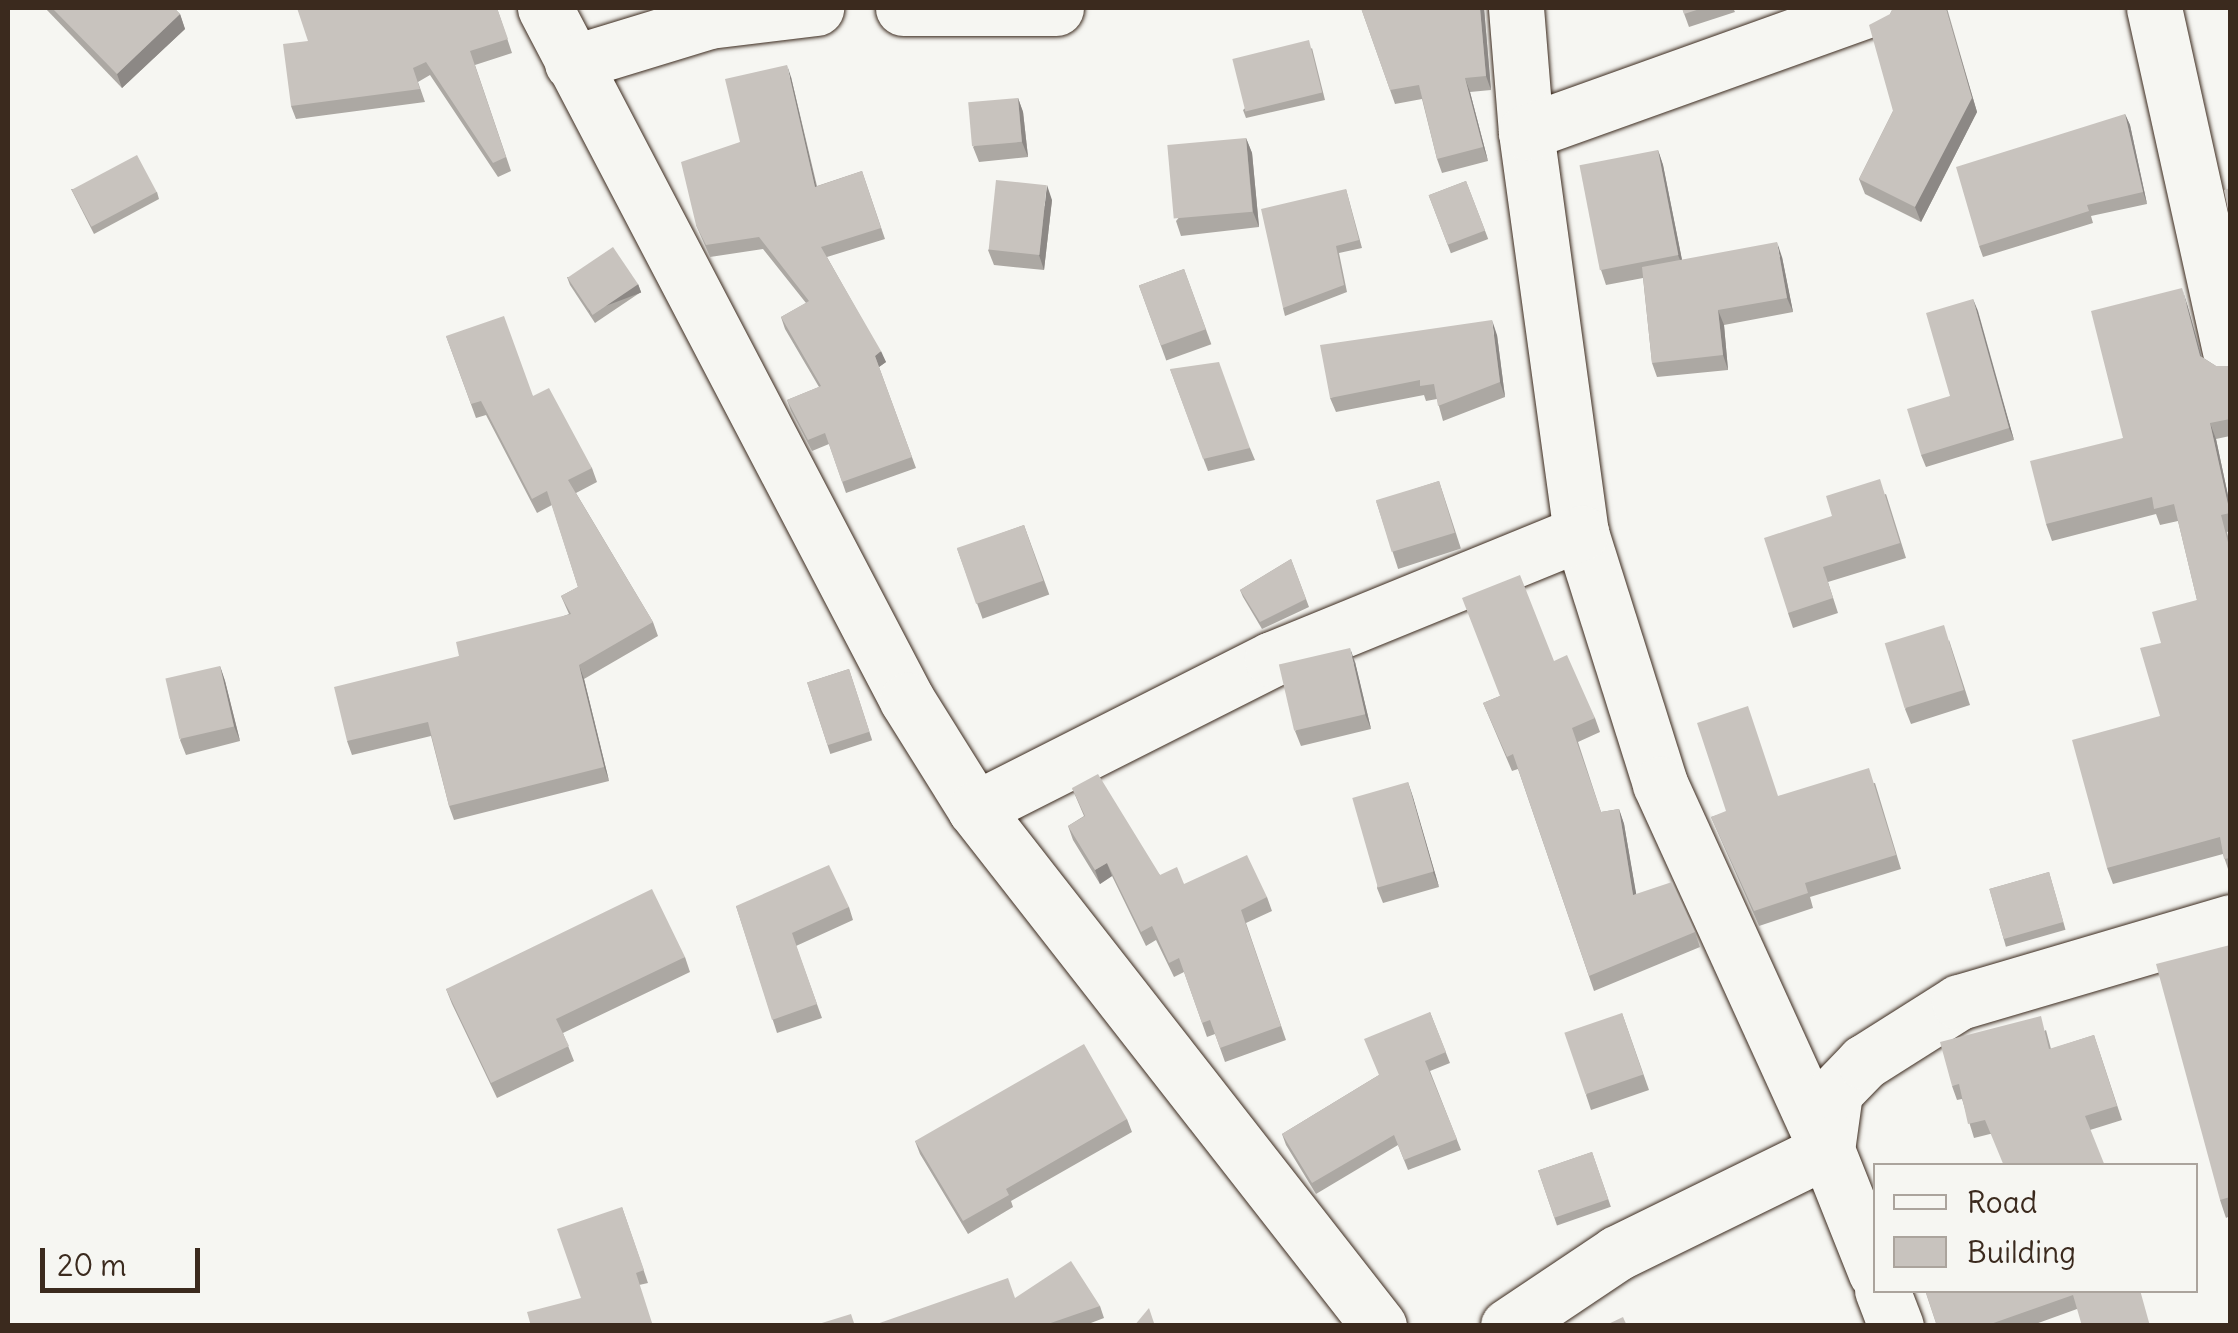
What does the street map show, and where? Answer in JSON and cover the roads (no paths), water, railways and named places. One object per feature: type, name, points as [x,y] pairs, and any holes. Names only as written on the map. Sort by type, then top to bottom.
[{"type":"street","points":[[544,8],[907,700],[975,809],[1380,1326]]},
{"type":"street","points":[[572,64],[710,21],[816,8]]},
{"type":"street","points":[[903,8],[1056,8]]},
{"type":"street","points":[[1516,8],[1526,132],[1581,533],[1660,784],[1827,1150],[1873,1265]]},
{"type":"street","points":[[1526,132],[1872,8]]},
{"type":"street","points":[[2154,8],[2230,352]]},
{"type":"street","points":[[975,809],[1272,659],[1581,533]]},
{"type":"street","points":[[1827,1150],[1835,1092],[1864,1062],[1959,1002],[2230,922]]},
{"type":"street","points":[[1508,1326],[1617,1253],[1827,1150]]},
{"type":"street","points":[[1883,1293],[1896,1326]]}]
